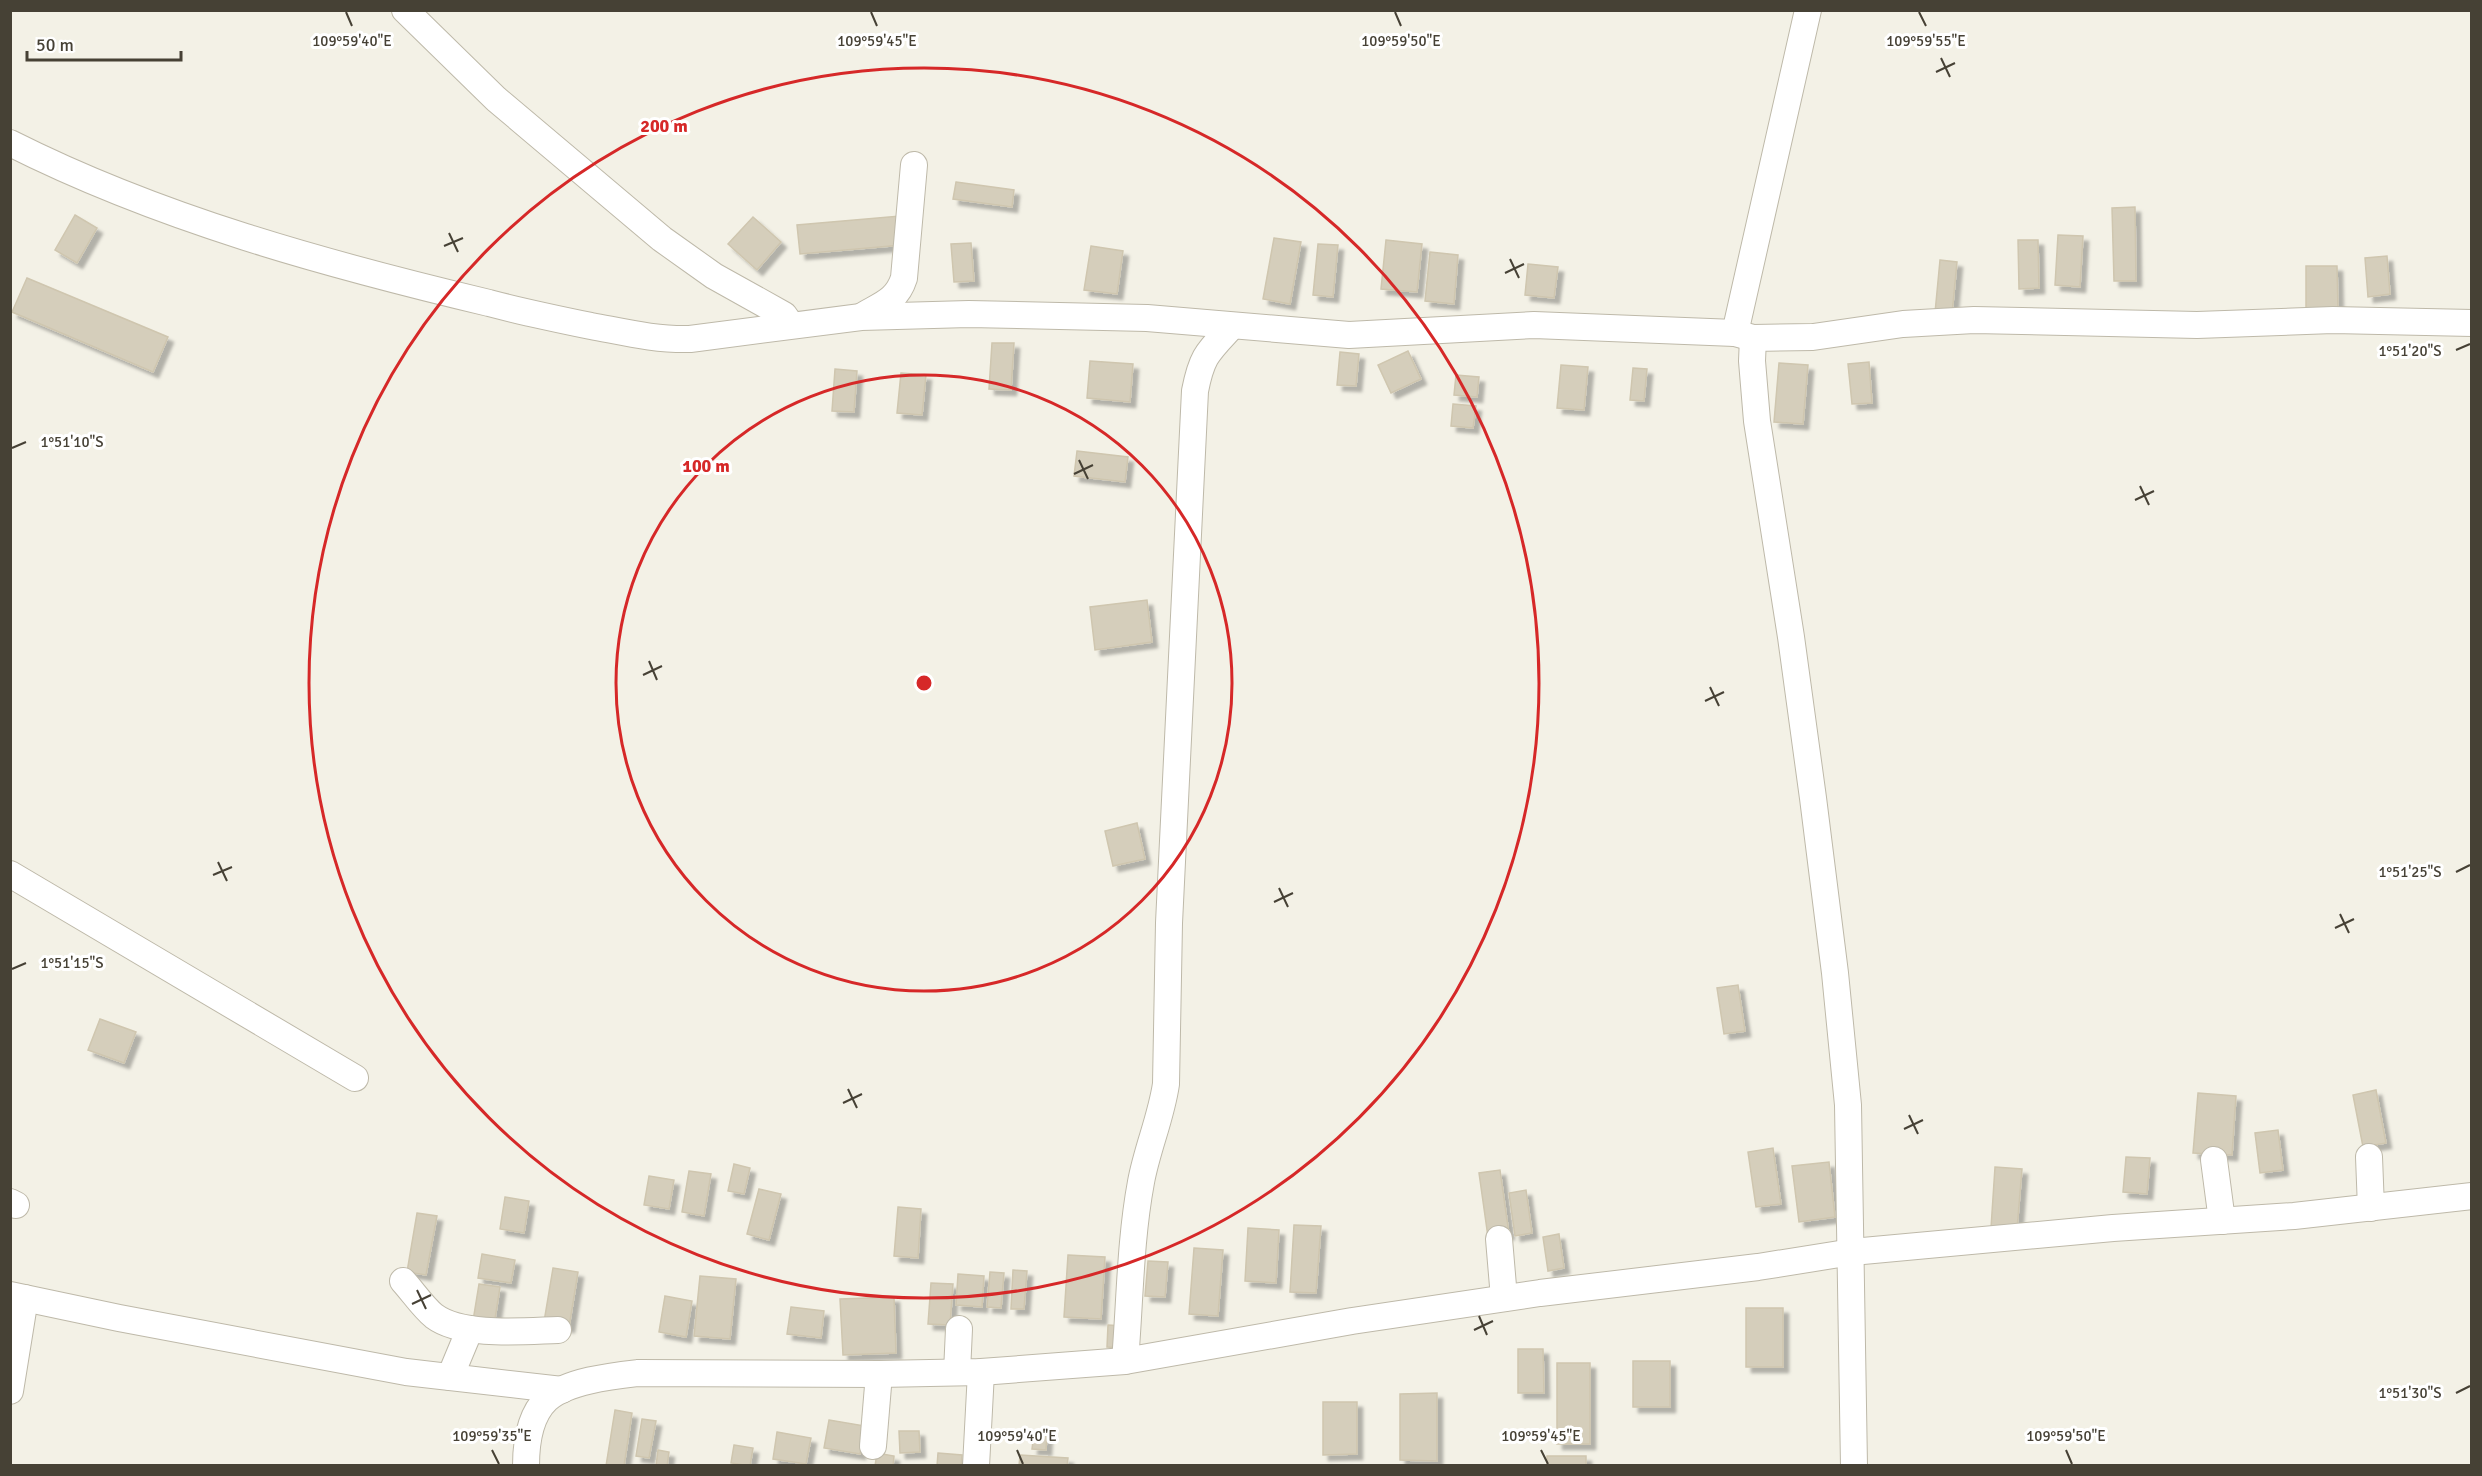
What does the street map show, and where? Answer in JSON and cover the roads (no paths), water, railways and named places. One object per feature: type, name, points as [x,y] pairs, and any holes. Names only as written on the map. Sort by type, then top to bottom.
[{"type":"street","points":[[405,10],[496,99],[662,239],[714,276],[784,315],[790,325]]},
{"type":"street","points":[[1808,10],[1744,336],[1752,360],[1757,421],[1792,648],[1835,972],[1848,1105],[1854,1466]]},
{"type":"street","points":[[10,143],[155,206],[259,242],[396,281],[523,312],[670,339],[690,339],[861,317],[924,314],[1076,314],[1349,335],[1534,325],[1744,336],[1813,337],[1903,324],[1974,320],[2198,325],[2333,320],[2472,323]]},
{"type":"street","points":[[861,317],[889,301],[899,291],[904,278],[914,165]]},
{"type":"street","points":[[1125,1361],[1135,1223],[1141,1181],[1162,1107],[1166,1084],[1169,923],[1195,391],[1205,355],[1233,326]]},
{"type":"street","points":[[10,874],[355,1078]]},
{"type":"street","points":[[2369,1157],[2371,1208]]},
{"type":"street","points":[[2214,1160],[2222,1221]]},
{"type":"street","points":[[526,1466],[528,1439],[547,1399],[562,1390],[612,1376],[638,1373],[969,1372],[1125,1361],[1352,1321],[1504,1298],[1758,1267],[1852,1252],[2102,1229],[2294,1216],[2472,1196]]},
{"type":"street","points":[[1500,1239],[1504,1298]]},
{"type":"street","points":[[403,1281],[433,1315],[446,1323],[470,1329],[518,1332],[558,1330]]},
{"type":"street","points":[[10,1391],[18,1296],[278,1349],[406,1372],[562,1390]]},
{"type":"street","points":[[450,1377],[470,1329]]},
{"type":"street","points":[[958,1329],[969,1372],[976,1466]]},
{"type":"street","points":[[873,1446],[879,1374]]}]
